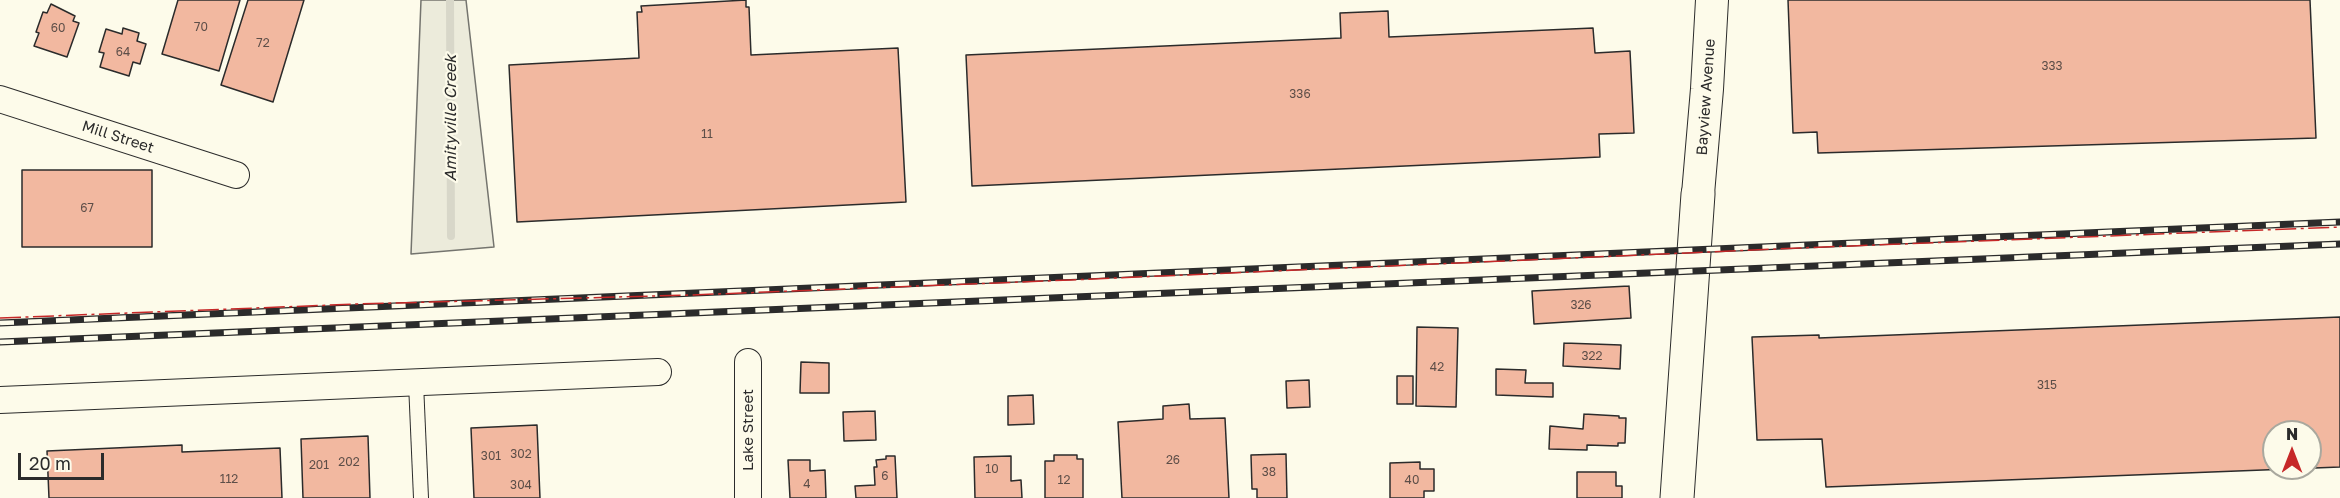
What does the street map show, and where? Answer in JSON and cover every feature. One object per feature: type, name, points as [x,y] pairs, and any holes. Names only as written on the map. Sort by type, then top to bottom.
[{"type":"main road","points":[[1677,498],[1698,194]]},
{"type":"street","name":"Bayview Avenue","points":[[1698,194],[1712,0]]},
{"type":"street","name":"Mill Street","points":[[0,99],[236,175]]},
{"type":"street","name":"Lake Street","points":[[747,362],[748,498]]},
{"type":"street","points":[[0,400],[658,372]]},
{"type":"lane","points":[[416,382],[421,498]]},
{"type":"shaded area","points":[[421,0],[466,0],[494,247],[411,254]]},
{"type":"building","points":[[178,0],[240,0],[219,71],[162,54]]},
{"type":"building","points":[[248,0],[304,0],[273,102],[221,85]]},
{"type":"building","points":[[746,0],[746,7],[749,7],[751,55],[898,48],[906,202],[517,222],[509,65],[639,58],[637,12],[642,12],[641,6]]},
{"type":"building","points":[[1788,0],[2310,0],[2316,138],[1818,153],[1817,132],[1793,133]]},
{"type":"building","points":[[51,4],[75,16],[73,21],[79,23],[67,57],[34,46],[43,12],[47,13]]},
{"type":"building","points":[[1388,11],[1389,37],[1593,28],[1595,53],[1630,51],[1634,133],[1599,134],[1600,157],[972,186],[966,55],[1341,38],[1340,13]]},
{"type":"building","points":[[123,28],[139,33],[137,41],[146,44],[140,64],[133,62],[129,76],[100,67],[104,53],[99,52],[106,29],[122,34]]},
{"type":"building","points":[[22,170],[152,170],[152,247],[22,247]]},
{"type":"building","points":[[1629,286],[1631,318],[1534,324],[1532,291]]},
{"type":"building","points":[[2340,317],[2340,467],[2322,468],[2322,420],[2262,420],[2262,470],[1826,487],[1822,439],[1757,440],[1752,337],[1819,335],[1819,338]]},
{"type":"building","points":[[1417,327],[1458,328],[1456,407],[1416,406]]},
{"type":"building","points":[[1564,343],[1621,345],[1620,369],[1563,366]]},
{"type":"building","points":[[801,362],[829,363],[829,393],[800,393]]},
{"type":"building","points":[[1496,369],[1526,370],[1525,383],[1553,383],[1553,397],[1496,395]]},
{"type":"building","points":[[1397,376],[1413,376],[1413,404],[1397,404]]},
{"type":"building","points":[[1309,380],[1310,407],[1287,408],[1286,381]]},
{"type":"building","points":[[1033,395],[1034,424],[1008,425],[1008,396]]},
{"type":"building","points":[[1189,404],[1190,419],[1225,418],[1229,498],[1122,498],[1118,422],[1163,419],[1163,406]]},
{"type":"building","points":[[875,411],[876,440],[844,441],[843,412]]},
{"type":"building","points":[[1584,414],[1626,418],[1625,443],[1618,443],[1618,446],[1587,445],[1587,450],[1549,449],[1550,426],[1583,429]]},
{"type":"building","points":[[537,425],[540,498],[474,498],[471,428]]},
{"type":"building","points":[[368,436],[370,498],[303,498],[301,439]]},
{"type":"building","points":[[182,445],[182,452],[280,448],[282,498],[49,498],[47,451]]},
{"type":"building","points":[[1286,454],[1287,498],[1257,498],[1257,489],[1252,489],[1251,455]]},
{"type":"building","points":[[1054,455],[1077,455],[1077,459],[1083,459],[1083,498],[1045,498],[1045,461],[1054,461]]},
{"type":"building","points":[[886,456],[895,456],[897,498],[856,498],[855,486],[875,485],[876,460],[886,459]]},
{"type":"building","points":[[1011,456],[1011,481],[1021,480],[1022,498],[975,498],[974,457]]},
{"type":"building","points":[[788,460],[810,460],[810,471],[825,470],[826,498],[790,498]]},
{"type":"building","points":[[1420,462],[1420,469],[1434,469],[1434,491],[1424,491],[1424,498],[1390,498],[1390,463]]},
{"type":"building","points":[[1577,472],[1616,472],[1616,486],[1622,486],[1622,498],[1577,498]]},
{"type":"waterway","name":"Amityville Creek","points":[[450,0],[451,236]]},
{"type":"railway","points":[[0,323],[2340,222]]},
{"type":"railway","points":[[0,342],[2340,244]]},
{"type":"power","points":[[0,318],[358,304],[691,295],[2340,227]]}]
